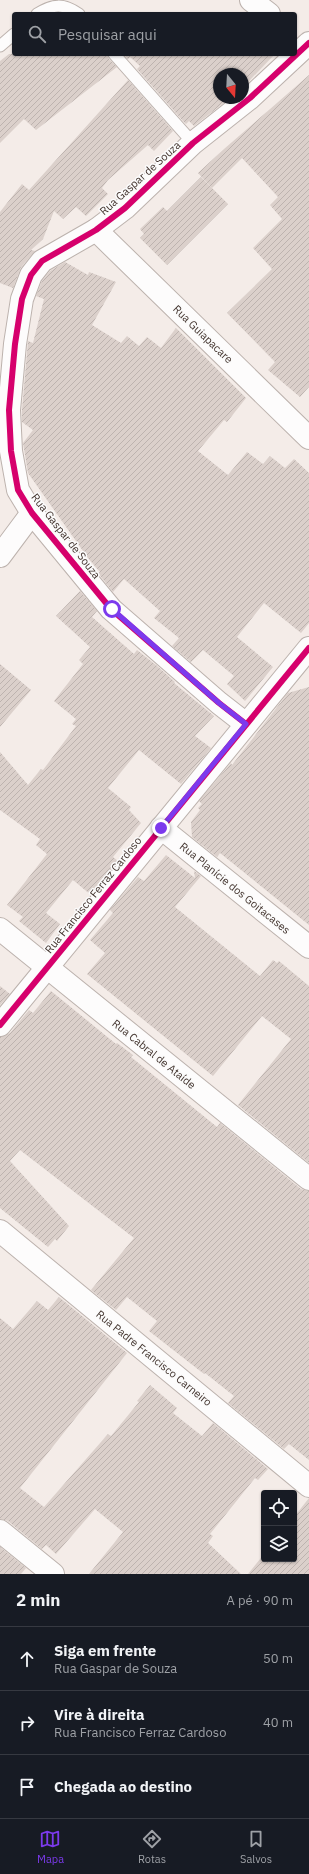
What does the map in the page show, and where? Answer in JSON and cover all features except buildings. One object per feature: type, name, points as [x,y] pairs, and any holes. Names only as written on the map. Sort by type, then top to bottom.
[{"type":"street","points":[[251,0],[266,12]]},
{"type":"street","name":"Rua Gaspar de Souza","points":[[297,48],[304,41]]},
{"type":"street","name":"Rua Gaspar de Souza","points":[[246,724],[219,703],[112,609],[32,513],[18,490],[11,451],[9,410],[15,344],[22,299],[31,275],[42,261],[96,230],[125,208],[193,143],[250,98],[290,56]]},
{"type":"street","name":"Rua Guiapacare","points":[[96,230],[309,438]]},
{"type":"street","points":[[0,556],[32,513]]},
{"type":"street","name":"Rua Francisco Ferraz Cardoso","points":[[0,1025],[246,724],[306,657]]},
{"type":"street","name":"Rua Planície dos Goitacases","points":[[161,828],[309,948]]},
{"type":"street","name":"Rua Cabral de Ataíde","points":[[0,929],[309,1179]]},
{"type":"street","name":"Rua Padre Francisco Carneiro","points":[[0,1232],[309,1486]]},
{"type":"street","points":[[0,1531],[53,1574]]},
{"type":"lane","points":[[41,12],[52,7],[67,6],[76,12]]},
{"type":"lane","points":[[0,46],[12,36]]},
{"type":"lane","points":[[116,56],[193,143]]},
{"type":"cycle path","points":[[297,54],[309,43]]},
{"type":"cycle path","points":[[246,724],[219,703],[111,609],[32,513],[18,490],[11,451],[9,410],[15,344],[22,299],[31,275],[42,261],[96,230],[125,208],[193,143],[250,98],[295,56]]},
{"type":"cycle path","points":[[0,1025],[309,648]]},
{"type":"route","points":[[112,609],[219,703],[246,724],[161,828]]}]
